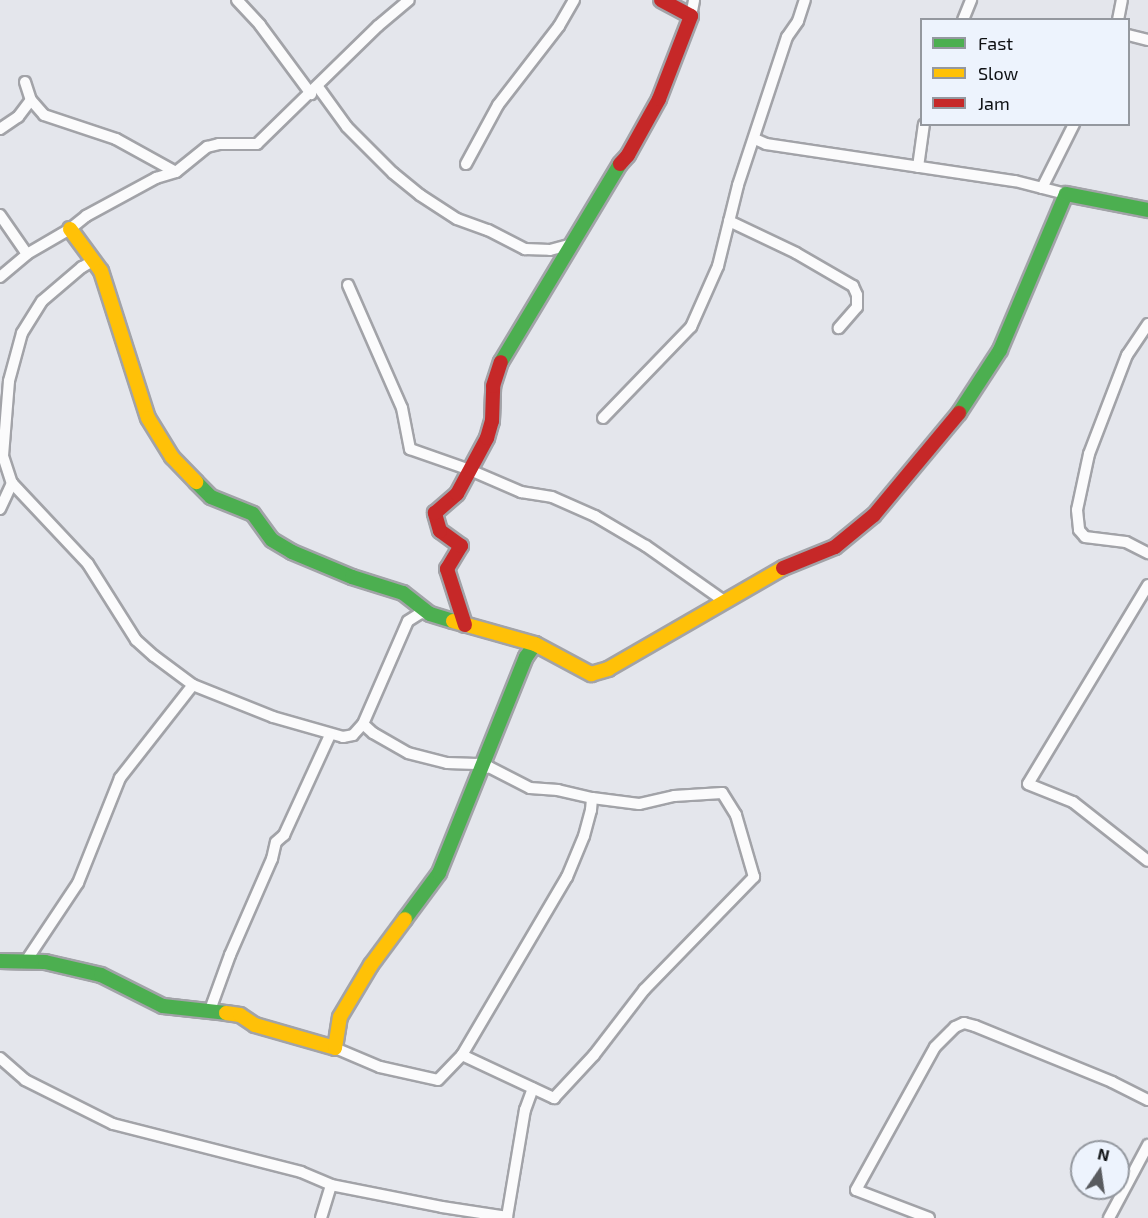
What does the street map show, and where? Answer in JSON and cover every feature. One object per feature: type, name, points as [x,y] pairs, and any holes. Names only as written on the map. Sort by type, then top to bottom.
[{"type":"street","points":[[237,0],[347,127],[420,195],[456,219],[488,230],[525,249],[550,250],[569,246]]},
{"type":"street","points":[[0,277],[27,254],[70,229],[86,216],[156,178],[176,172],[207,147],[219,144],[257,144],[314,91],[378,26],[409,0]]},
{"type":"street","points":[[466,164],[498,105],[559,26],[574,0]]},
{"type":"street","points":[[661,0],[691,16]]},
{"type":"street","points":[[465,625],[447,569],[461,546],[440,531],[435,513],[456,494],[487,438],[492,422],[493,386],[502,359],[614,171],[628,155],[659,99],[691,16],[694,0]]},
{"type":"street","points":[[603,418],[691,327],[718,266],[738,185],[755,140],[787,37],[798,21],[805,0]]},
{"type":"street","points":[[964,18],[971,0]]},
{"type":"street","points":[[1118,18],[1122,0]]},
{"type":"street","points":[[1130,36],[1148,40]]},
{"type":"street","points":[[25,82],[31,100],[44,115],[53,120],[94,130],[116,139],[176,172]]},
{"type":"street","points":[[0,129],[18,117],[31,100]]},
{"type":"street","points":[[918,167],[924,126]]},
{"type":"street","points":[[1042,188],[1073,126]]},
{"type":"street","points":[[755,140],[766,144],[1016,181],[1066,194],[1148,210]]},
{"type":"street","points":[[93,261],[82,267],[42,301],[22,333],[9,381],[3,456],[12,483],[88,564],[136,640],[154,656],[193,685],[273,717],[330,735],[349,737],[363,724],[408,621],[421,613],[535,644],[591,674],[608,669],[772,572],[836,547],[855,533],[899,488],[969,400],[1000,350],[1066,194]]},
{"type":"street","points":[[0,215],[27,254]]},
{"type":"street","points":[[729,221],[796,253],[853,286],[857,295],[857,307],[839,328]]},
{"type":"street","points":[[70,229],[100,271],[148,418],[172,457],[211,497],[253,514],[264,531],[281,547],[352,577],[403,593],[430,614]]},
{"type":"street","points":[[550,250],[559,263]]},
{"type":"street","points":[[348,285],[402,408],[410,448],[470,470],[520,492],[552,497],[595,516],[646,546],[724,601]]},
{"type":"street","points":[[1148,324],[1127,355],[1089,454],[1077,510],[1079,530],[1085,537],[1126,542],[1148,553]]},
{"type":"street","points":[[0,509],[12,483]]},
{"type":"street","points":[[1148,585],[1028,784],[1074,802],[1148,861]]},
{"type":"street","points":[[335,1048],[340,1017],[370,965],[438,873],[526,657],[535,644]]},
{"type":"street","points":[[26,961],[78,883],[120,778],[193,685]]},
{"type":"street","points":[[363,724],[373,733],[408,753],[447,763],[477,764],[480,770]]},
{"type":"street","points":[[210,1010],[230,956],[272,859],[276,842],[284,835],[330,735]]},
{"type":"street","points":[[462,1055],[554,1098],[594,1055],[644,990],[754,877],[736,815],[722,793],[674,796],[639,804],[592,798],[558,790],[530,788],[489,767],[480,770]]},
{"type":"street","points":[[0,961],[45,962],[102,975],[163,1006],[210,1010],[240,1016],[255,1025],[335,1048],[380,1067],[438,1080],[462,1055],[567,877],[585,836],[592,798]]},
{"type":"street","points":[[929,1218],[856,1190],[935,1047],[955,1028],[964,1023],[1112,1082],[1148,1101]]},
{"type":"street","points":[[0,1058],[24,1080],[113,1124],[301,1172],[331,1185],[507,1217],[525,1110],[533,1088]]},
{"type":"street","points":[[1109,1218],[1148,1145]]},
{"type":"street","points":[[321,1218],[331,1185]]},
{"type":"traffic: fast","points":[[501,362],[620,164]]},
{"type":"traffic: fast","points":[[959,413],[1000,350],[1066,194],[1148,210]]},
{"type":"traffic: fast","points":[[196,482],[211,497],[253,514],[272,540],[292,552],[352,577],[403,593],[430,614],[453,621]]},
{"type":"traffic: fast","points":[[405,919],[439,873],[526,657],[535,644]]},
{"type":"traffic: fast","points":[[0,961],[45,962],[101,975],[163,1006],[226,1013]]},
{"type":"traffic: slow","points":[[70,229],[101,271],[148,418],[172,457],[196,482]]},
{"type":"traffic: slow","points":[[453,621],[535,644],[591,674],[608,669],[783,568]]},
{"type":"traffic: slow","points":[[226,1013],[240,1015],[255,1025],[335,1048],[340,1017],[371,965],[405,919]]},
{"type":"traffic: jam","points":[[620,164],[628,155],[659,99],[691,16],[661,0]]},
{"type":"traffic: jam","points":[[465,625],[447,569],[461,546],[440,531],[435,513],[457,494],[487,438],[492,421],[493,386],[501,362]]},
{"type":"traffic: jam","points":[[783,568],[835,547],[874,515],[959,413]]}]
